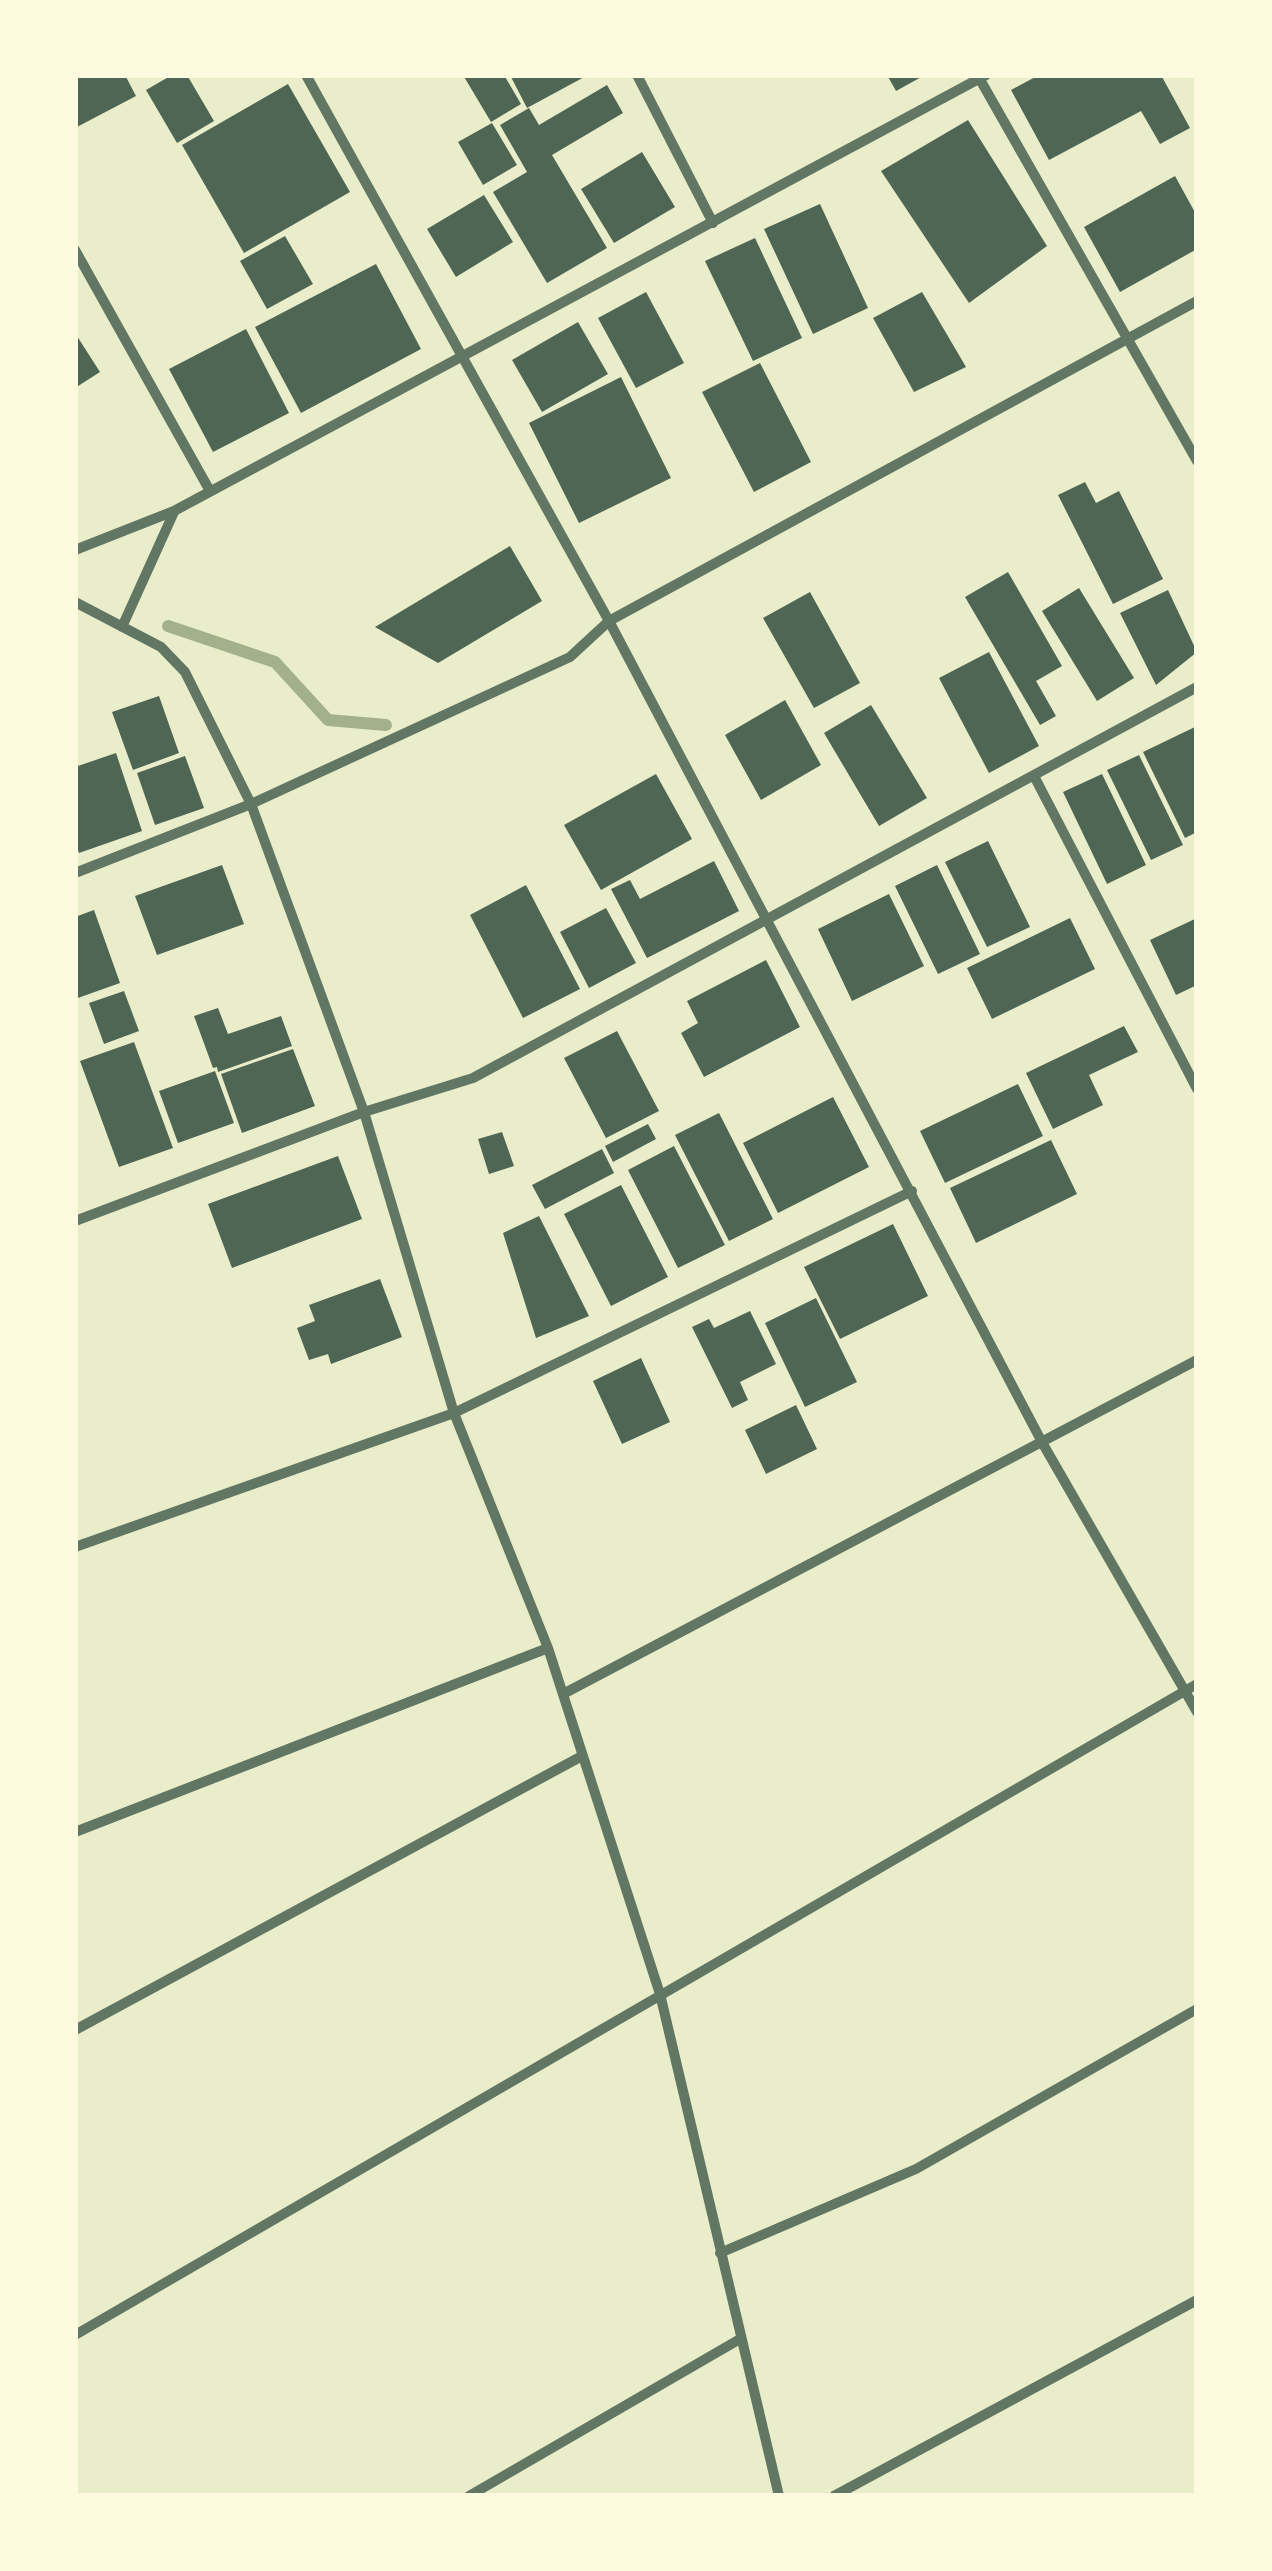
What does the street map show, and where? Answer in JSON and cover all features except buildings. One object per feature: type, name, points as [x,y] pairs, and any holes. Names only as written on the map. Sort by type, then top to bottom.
[{"type":"street","points":[[306,75],[609,621],[1044,1444],[1197,1712]]},
{"type":"street","points":[[637,75],[713,223]]},
{"type":"street","points":[[75,550],[174,511],[981,76],[1125,339],[1197,461]]},
{"type":"street","points":[[75,250],[210,491]]},
{"type":"street","points":[[75,874],[250,804],[570,657],[609,621],[1197,301]]},
{"type":"street","points":[[122,627],[174,511]]},
{"type":"street","points":[[75,602],[161,647],[185,672],[250,804],[364,1112],[454,1412],[548,1648],[660,1994],[778,2496]]},
{"type":"street","points":[[75,1220],[364,1112],[473,1078],[1197,687]]},
{"type":"street","points":[[1034,776],[1197,1089]]},
{"type":"street","points":[[75,1547],[454,1412],[912,1191]]},
{"type":"street","points":[[563,1694],[1044,1444],[1197,1360]]},
{"type":"street","points":[[75,1832],[548,1648]]},
{"type":"street","points":[[75,2335],[1197,1684]]},
{"type":"street","points":[[75,2030],[582,1756]]},
{"type":"street","points":[[720,2254],[916,2169],[1197,2009]]},
{"type":"street","points":[[834,2496],[1197,2300]]},
{"type":"street","points":[[470,2496],[740,2339]]},
{"type":"waterway","points":[[168,626],[275,662],[328,720],[386,725]]}]
